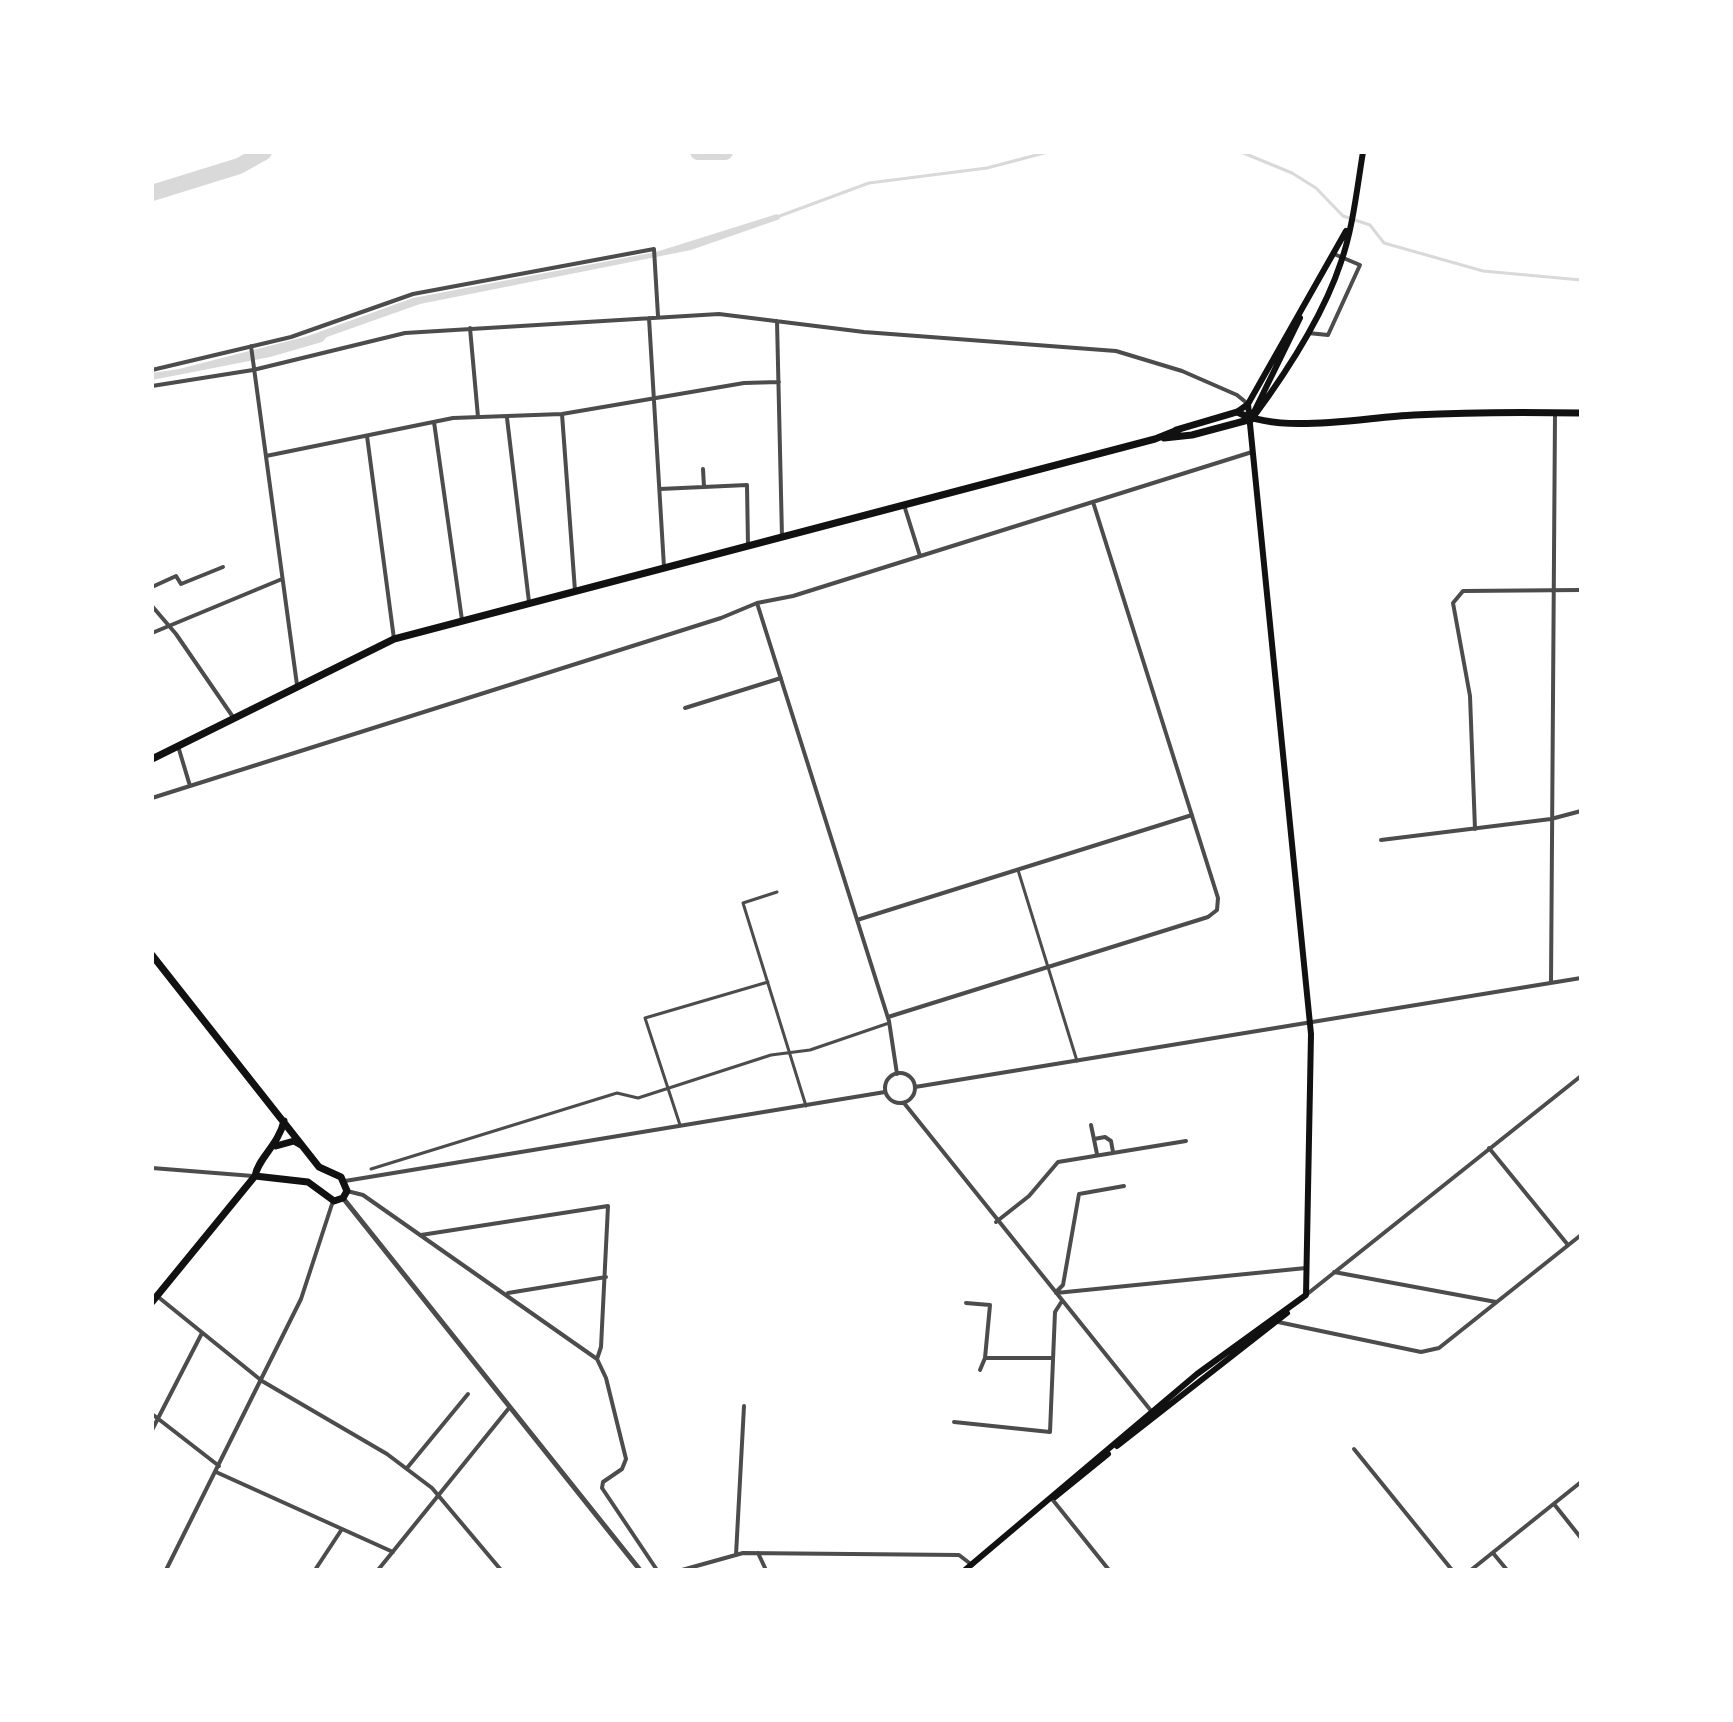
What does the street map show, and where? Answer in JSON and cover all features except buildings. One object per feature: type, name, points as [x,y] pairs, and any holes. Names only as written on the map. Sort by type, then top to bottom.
[{"type":"main road","points":[[152,759],[394,639],[1155,439],[1192,435],[1252,419],[1307,332],[1343,258],[1363,152]]},
{"type":"main road","points":[[1155,439],[1159,433],[1237,412],[1248,404],[1350,225]]},
{"type":"main road","points":[[1252,419],[1258,398],[1296,330],[1301,315]]},
{"type":"main road","points":[[965,1570],[1197,1374],[1276,1320],[1306,1295],[1310,1023],[1252,419],[1248,404]]},
{"type":"main road","points":[[1237,412],[1252,419],[1277,423],[1419,414],[1581,413]]},
{"type":"main road","points":[[152,955],[319,1167],[345,1181],[346,1198],[332,1205],[308,1182],[255,1176]]},
{"type":"main road","points":[[154,1299],[255,1176],[280,1139],[284,1121]]},
{"type":"main road","points":[[271,1150],[294,1141],[303,1146]]},
{"type":"main road","points":[[271,1150],[267,1172],[274,1178]]},
{"type":"street","points":[[152,370],[291,337],[413,294],[654,250],[658,317]]},
{"type":"street","points":[[1307,332],[1328,335],[1360,265],[1334,254]]},
{"type":"street","points":[[152,386],[253,370],[395,334],[719,314],[916,337],[1116,351],[1182,371],[1237,395],[1248,404]]},
{"type":"street","points":[[649,318],[664,568]]},
{"type":"street","points":[[777,321],[782,537]]},
{"type":"street","points":[[470,328],[478,417]]},
{"type":"street","points":[[251,348],[297,685]]},
{"type":"street","points":[[266,456],[434,422],[562,414],[744,383],[779,382]]},
{"type":"street","points":[[1551,983],[1555,413]]},
{"type":"street","points":[[562,414],[575,591]]},
{"type":"street","points":[[507,417],[529,602]]},
{"type":"street","points":[[434,422],[462,620]]},
{"type":"street","points":[[367,436],[394,639]]},
{"type":"street","points":[[152,798],[721,618],[757,603],[793,596],[1253,452]]},
{"type":"street","points":[[703,469],[704,487]]},
{"type":"street","points":[[660,489],[747,485],[748,546]]},
{"type":"street","points":[[371,1169],[617,1093],[638,1098],[771,1055],[810,1050],[888,1020],[1208,917],[1217,910],[1218,898],[1093,502]]},
{"type":"street","points":[[904,505],[920,556]]},
{"type":"street","points":[[152,587],[176,576],[181,584],[223,567]]},
{"type":"street","points":[[152,633],[282,579]]},
{"type":"street","points":[[1475,829],[1470,696],[1453,603],[1463,591],[1581,590]]},
{"type":"street","points":[[757,603],[888,1020],[897,1074]]},
{"type":"street","points":[[152,606],[170,626],[233,717]]},
{"type":"street","points":[[685,708],[781,678]]},
{"type":"street","points":[[178,745],[190,786]]},
{"type":"street","points":[[1381,840],[1551,819],[1581,811]]},
{"type":"street","points":[[857,920],[1192,815]]},
{"type":"street","points":[[1018,870],[1077,1061]]},
{"type":"street","points":[[777,892],[743,903],[806,1106]]},
{"type":"street","points":[[915,1087],[1581,978]]},
{"type":"street","points":[[681,1128],[645,1018],[768,982]]},
{"type":"street","points":[[904,1103],[914,1094],[915,1087],[905,1074],[897,1074],[887,1080],[885,1092],[892,1101],[904,1103],[969,1182],[996,1222],[1153,1414]]},
{"type":"street","points":[[1306,1295],[1581,1076]]},
{"type":"street","points":[[345,1181],[885,1092]]},
{"type":"street","points":[[1091,1125],[1097,1155]]},
{"type":"street","points":[[1094,1139],[1105,1137],[1111,1141],[1113,1153]]},
{"type":"street","points":[[996,1222],[1029,1196],[1058,1162],[1186,1141]]},
{"type":"street","points":[[1489,1148],[1568,1246]]},
{"type":"street","points":[[152,1168],[255,1176]]},
{"type":"street","points":[[1056,1293],[1063,1285],[1079,1194],[1124,1186]]},
{"type":"street","points":[[640,1570],[346,1198],[363,1195],[597,1359],[606,1378],[626,1459],[622,1469],[603,1482],[602,1488],[657,1570]]},
{"type":"street","points":[[166,1570],[301,1299],[332,1205]]},
{"type":"street","points":[[420,1235],[608,1206],[601,1347],[597,1359]]},
{"type":"street","points":[[1276,1320],[1421,1352],[1439,1348],[1581,1235]]},
{"type":"street","points":[[1056,1293],[1306,1268]]},
{"type":"street","points":[[1334,1272],[1496,1302]]},
{"type":"street","points":[[506,1293],[606,1277]]},
{"type":"street","points":[[154,1299],[262,1381],[407,1468],[439,1493],[501,1570]]},
{"type":"street","points":[[954,1422],[1050,1432],[1055,1312],[1062,1301]]},
{"type":"street","points":[[966,1303],[990,1305],[985,1358],[980,1370]]},
{"type":"street","points":[[152,1430],[202,1333]]},
{"type":"street","points":[[985,1358],[1052,1358]]},
{"type":"street","points":[[407,1468],[468,1394]]},
{"type":"street","points":[[736,1555],[744,1406]]},
{"type":"street","points":[[378,1570],[509,1408]]},
{"type":"street","points":[[152,1414],[219,1466]]},
{"type":"street","points":[[1354,1449],[1452,1570]]},
{"type":"street","points":[[216,1472],[393,1552]]},
{"type":"street","points":[[1471,1570],[1581,1482]]},
{"type":"street","points":[[1052,1499],[1109,1570]]},
{"type":"street","points":[[1554,1504],[1581,1538]]},
{"type":"street","points":[[315,1570],[342,1529]]},
{"type":"street","points":[[758,1553],[766,1570]]},
{"type":"street","points":[[682,1570],[736,1555],[758,1553],[959,1555],[972,1565]]},
{"type":"street","points":[[1493,1553],[1507,1570]]},
{"type":"shaded area","points":[[265,152],[274,152],[244,169],[152,196],[152,193],[244,165]]},
{"type":"shaded area","points":[[777,214],[780,219],[691,250],[420,304],[327,337],[322,342],[270,357],[152,380],[152,373],[308,336],[413,298],[656,252]]},
{"type":"waterway","points":[[152,193],[239,166],[264,152]]},
{"type":"waterway","points":[[698,152],[725,152]]},
{"type":"waterway","points":[[777,217],[869,183],[987,168],[1048,152]]},
{"type":"waterway","points":[[1241,152],[1292,173],[1316,188],[1343,216],[1370,225],[1384,243],[1483,271],[1581,280]]}]
